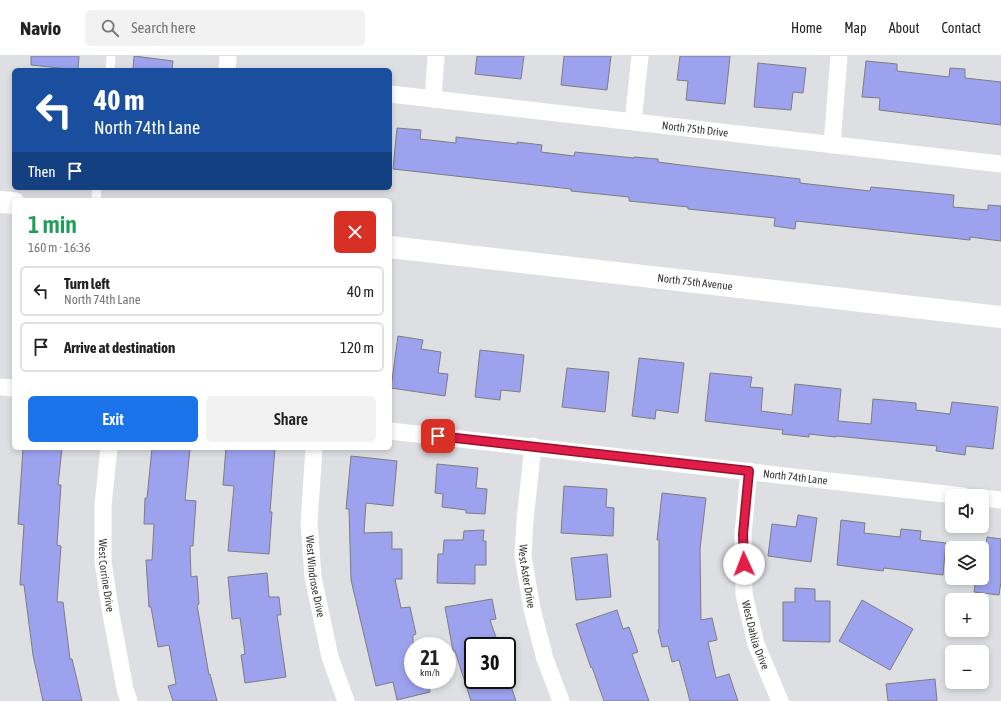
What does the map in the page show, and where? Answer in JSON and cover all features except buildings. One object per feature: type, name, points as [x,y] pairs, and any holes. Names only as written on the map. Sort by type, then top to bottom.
[{"type":"main road","points":[[0,202],[12,203]]},
{"type":"main road","name":"North 75th Avenue","points":[[392,247],[1001,317]]},
{"type":"street","points":[[227,68],[228,56]]},
{"type":"street","points":[[433,99],[436,56]]},
{"type":"street","points":[[633,122],[640,56]]},
{"type":"street","points":[[832,145],[839,56]]},
{"type":"street","name":"North 75th Drive","points":[[392,94],[1001,164]]},
{"type":"street","points":[[0,387],[12,388]]},
{"type":"street","name":"North 74th Lane","points":[[392,431],[533,446],[945,494]]},
{"type":"street","name":"West Aster Drive","points":[[533,446],[524,520],[523,556],[532,609],[545,659],[561,701]]},
{"type":"street","name":"West Corrine Drive","points":[[109,450],[103,505],[103,562],[120,667],[129,701]]},
{"type":"street","name":"West Windrose Drive","points":[[314,450],[308,523],[313,577],[330,657],[346,701]]},
{"type":"street","name":"West Dahlia Drive","points":[[749,471],[743,534],[744,594],[756,644],[780,701]]},
{"type":"street","points":[[989,499],[1001,500]]},
{"type":"lane","points":[[110,68],[111,56]]},
{"type":"route","points":[[438,436],[749,471],[743,534],[744,564]]}]
